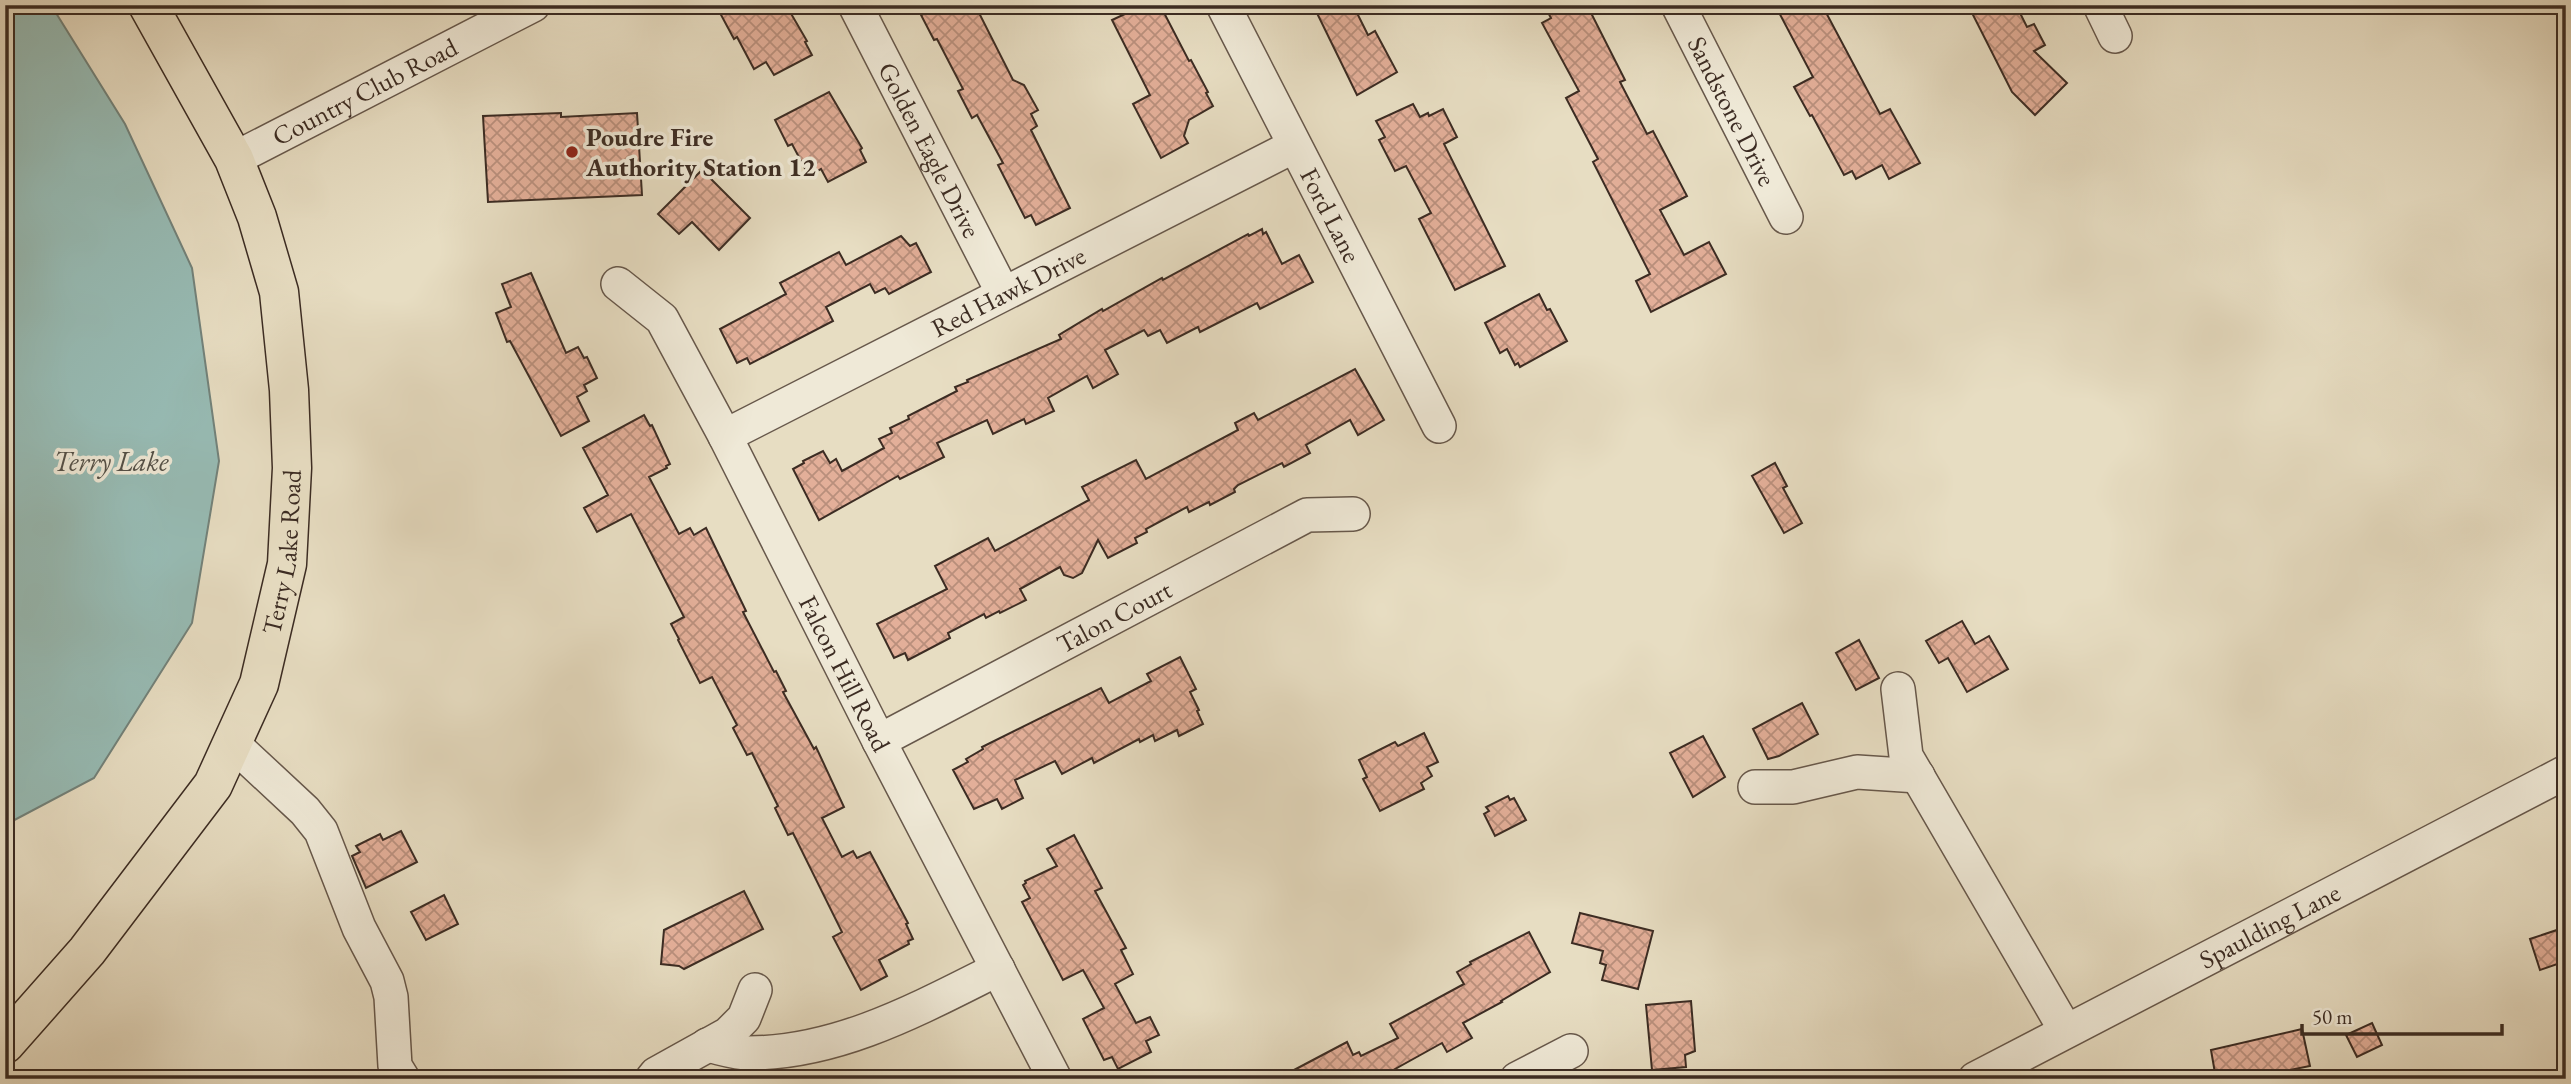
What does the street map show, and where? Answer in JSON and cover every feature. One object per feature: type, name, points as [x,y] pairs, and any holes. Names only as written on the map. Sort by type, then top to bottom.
[{"type":"main road","name":"Terry Lake Road","points":[[5,1044],[87,951],[213,785],[260,684],[287,564],[292,468],[289,390],[279,292],[257,217],[234,159],[148,5]]},
{"type":"street","name":"Country Club Road","points":[[234,159],[533,5]]},
{"type":"street","name":"Golden Eagle Drive","points":[[855,5],[1003,293]]},
{"type":"street","name":"Ford Lane","points":[[1223,5],[1439,426]]},
{"type":"street","name":"Sandstone Drive","points":[[1678,5],[1786,217]]},
{"type":"street","points":[[2100,5],[2115,36]]},
{"type":"street","name":"Red Hawk Drive","points":[[725,436],[1294,146]]},
{"type":"street","name":"Falcon Hill Road","points":[[618,284],[662,319],[725,436],[879,741],[1055,1079]]},
{"type":"street","name":"Talon Court","points":[[879,741],[1307,515],[1353,514]]},
{"type":"street","points":[[1898,689],[1906,756],[2066,1031]]},
{"type":"street","points":[[232,743],[305,811],[321,831],[359,928],[387,981],[391,997],[395,1066],[403,1079]]},
{"type":"street","points":[[1755,787],[1793,787],[1857,772],[1918,776]]},
{"type":"street","name":"Spaulding Lane","points":[[1975,1079],[2566,772]]},
{"type":"street","points":[[707,1045],[747,1053],[795,1050],[850,1035],[909,1014],[998,969]]},
{"type":"street","points":[[652,1079],[656,1074],[728,1034],[744,1018],[755,990]]},
{"type":"street","points":[[1517,1079],[1571,1051]]},
{"type":"water","name":"Terry Lake","points":[[5,5],[51,5],[125,124],[192,268],[219,461],[192,623],[94,778],[5,825]]},
{"type":"building","points":[[735,5],[786,5],[812,55],[774,75],[766,62],[754,69],[720,13]]},
{"type":"building","points":[[919,5],[975,5],[1013,80],[1024,85],[1038,110],[1031,114],[1037,126],[1031,130],[1070,208],[1036,225],[1031,215],[1025,218],[998,165],[1003,163],[977,115],[972,118],[958,91],[963,89],[937,39],[934,40],[921,15],[923,14]]},
{"type":"building","points":[[1120,5],[1160,5],[1213,106],[1189,120],[1184,136],[1188,143],[1161,158],[1133,104],[1150,95],[1112,20],[1125,14]]},
{"type":"building","points":[[1313,5],[1353,5],[1368,35],[1375,31],[1397,72],[1357,95]]},
{"type":"building","points":[[1544,5],[1587,5],[1625,80],[1620,82],[1647,134],[1653,131],[1687,196],[1660,210],[1684,255],[1709,242],[1726,274],[1651,312],[1636,281],[1650,274],[1593,162],[1598,159],[1566,98],[1579,91],[1542,23],[1551,18]]},
{"type":"building","points":[[1775,5],[1822,5],[1880,114],[1890,109],[1920,163],[1889,179],[1882,165],[1856,179],[1852,171],[1844,175],[1794,87],[1813,77]]},
{"type":"building","points":[[1968,5],[2016,5],[2027,27],[2034,24],[2045,45],[2034,51],[2067,83],[2035,115],[2012,92]]},
{"type":"building","points":[[829,92],[862,148],[860,150],[866,162],[828,182],[821,169],[809,176],[792,144],[788,146],[775,120]]},
{"type":"building","points":[[1413,104],[1420,117],[1443,109],[1457,137],[1444,144],[1505,266],[1455,290],[1419,219],[1431,213],[1406,166],[1395,171],[1379,140],[1385,137],[1376,121]]},
{"type":"building","name":"Poudre Fire Authority Station 12","points":[[561,113],[561,117],[637,113],[642,195],[488,202],[483,116]]},
{"type":"building","points":[[702,170],[750,218],[719,250],[692,222],[679,234],[658,214]]},
{"type":"building","points":[[1262,229],[1282,264],[1299,255],[1313,282],[1260,309],[1257,303],[1200,332],[1198,327],[1167,343],[1160,330],[1148,336],[1144,330],[1105,350],[1118,374],[1093,388],[1087,376],[1048,398],[1054,411],[1026,424],[1024,419],[993,434],[987,420],[937,443],[944,457],[900,479],[898,476],[819,520],[793,469],[804,463],[803,461],[823,451],[830,463],[836,459],[842,471],[884,448],[879,439],[892,433],[890,428],[957,391],[955,387],[968,382],[967,380],[1061,339],[1059,335],[1102,309],[1103,311],[1162,278],[1163,280]]},
{"type":"building","points":[[901,236],[910,246],[916,243],[931,272],[889,294],[885,288],[875,293],[870,284],[826,307],[833,321],[750,364],[747,358],[737,363],[720,329],[786,294],[780,283],[839,252],[846,265]]},
{"type":"building","points":[[531,273],[566,353],[578,347],[584,358],[587,357],[597,378],[584,385],[587,391],[577,397],[589,421],[561,436],[510,341],[507,342],[496,313],[511,307],[502,284]]},
{"type":"building","points":[[1539,294],[1567,341],[1520,367],[1518,363],[1515,365],[1507,349],[1500,353],[1485,323]]},
{"type":"building","points":[[1355,369],[1384,420],[1358,435],[1350,420],[1306,445],[1310,453],[1284,467],[1282,463],[1238,485],[1234,489],[1235,492],[1210,505],[1209,502],[1189,512],[1187,507],[1146,529],[1147,532],[1135,538],[1137,543],[1108,558],[1098,540],[1082,573],[1073,578],[1064,575],[1060,567],[1020,589],[1026,600],[986,618],[984,614],[948,633],[950,638],[908,660],[905,653],[894,658],[877,624],[947,589],[935,566],[988,538],[995,551],[1089,500],[1082,487],[1136,460],[1146,479],[1238,430],[1235,423],[1254,413],[1258,420]]},
{"type":"building","points":[[644,415],[650,426],[652,425],[670,464],[649,477],[679,534],[690,528],[694,535],[706,528],[746,611],[743,612],[786,691],[783,692],[814,749],[816,747],[844,807],[822,818],[842,857],[853,851],[857,858],[870,852],[908,923],[906,924],[913,939],[908,941],[909,944],[879,960],[887,976],[861,990],[833,937],[842,932],[793,833],[788,835],[775,808],[778,806],[752,753],[747,755],[733,728],[737,725],[712,677],[700,683],[678,640],[671,624],[684,617],[631,514],[597,532],[584,508],[608,495],[583,448]]},
{"type":"building","points":[[1775,463],[1787,486],[1783,488],[1802,523],[1784,533],[1752,476]]},
{"type":"building","points":[[1962,621],[1975,644],[1989,636],[2008,669],[1967,692],[1948,658],[1939,663],[1926,641]]},
{"type":"building","points":[[1859,640],[1879,678],[1856,690],[1836,653]]},
{"type":"building","points":[[1180,657],[1196,689],[1190,692],[1203,724],[1179,736],[1177,730],[1155,741],[1153,735],[1140,742],[1139,739],[1094,763],[1092,758],[1062,774],[1055,761],[1015,780],[1023,798],[1002,809],[997,799],[974,809],[953,770],[968,762],[966,759],[983,749],[982,747],[1101,688],[1109,703],[1151,681],[1147,674]]},
{"type":"building","points":[[1802,703],[1818,734],[1779,756],[1768,759],[1753,729]]},
{"type":"building","points":[[1424,733],[1438,762],[1427,767],[1432,776],[1421,783],[1424,789],[1380,811],[1363,779],[1367,777],[1359,760],[1395,742],[1398,746]]},
{"type":"building","points":[[1703,736],[1725,777],[1693,797],[1670,753]]},
{"type":"building","points":[[1508,796],[1510,800],[1514,798],[1526,820],[1495,836],[1484,814],[1489,811],[1486,807]]},
{"type":"building","points":[[401,831],[417,862],[366,888],[352,856],[360,852],[356,846],[380,834],[383,840]]},
{"type":"building","points":[[1074,835],[1102,888],[1095,891],[1126,948],[1121,950],[1133,974],[1115,984],[1136,1023],[1150,1017],[1159,1035],[1146,1041],[1151,1052],[1118,1069],[1112,1057],[1104,1060],[1083,1019],[1104,1008],[1083,970],[1063,980],[1022,902],[1030,898],[1023,885],[1025,881],[1057,866],[1047,849]]},
{"type":"building","points":[[744,891],[763,929],[684,969],[661,964],[664,930]]},
{"type":"building","points":[[444,895],[458,924],[426,940],[411,912]]},
{"type":"building","points":[[1580,913],[1653,931],[1638,989],[1602,980],[1606,965],[1600,963],[1603,951],[1572,943]]},
{"type":"building","points":[[2566,927],[2566,961],[2540,970],[2530,939]]},
{"type":"building","points":[[1529,932],[1550,972],[1463,1023],[1472,1038],[1447,1052],[1442,1043],[1377,1079],[1277,1079],[1347,1042],[1353,1055],[1359,1052],[1361,1056],[1398,1038],[1390,1024],[1464,984],[1457,972],[1471,964],[1470,962]]},
{"type":"building","points":[[1691,1001],[1695,1051],[1685,1055],[1686,1067],[1652,1070],[1646,1005]]},
{"type":"building","points":[[2372,1023],[2382,1045],[2357,1057],[2346,1035]]},
{"type":"building","points":[[2302,1029],[2310,1066],[2279,1072],[2280,1079],[2216,1079],[2211,1050]]},
{"type":"place","name":"Poudre Fire Authority Station 12","points":[[572,152]]}]
